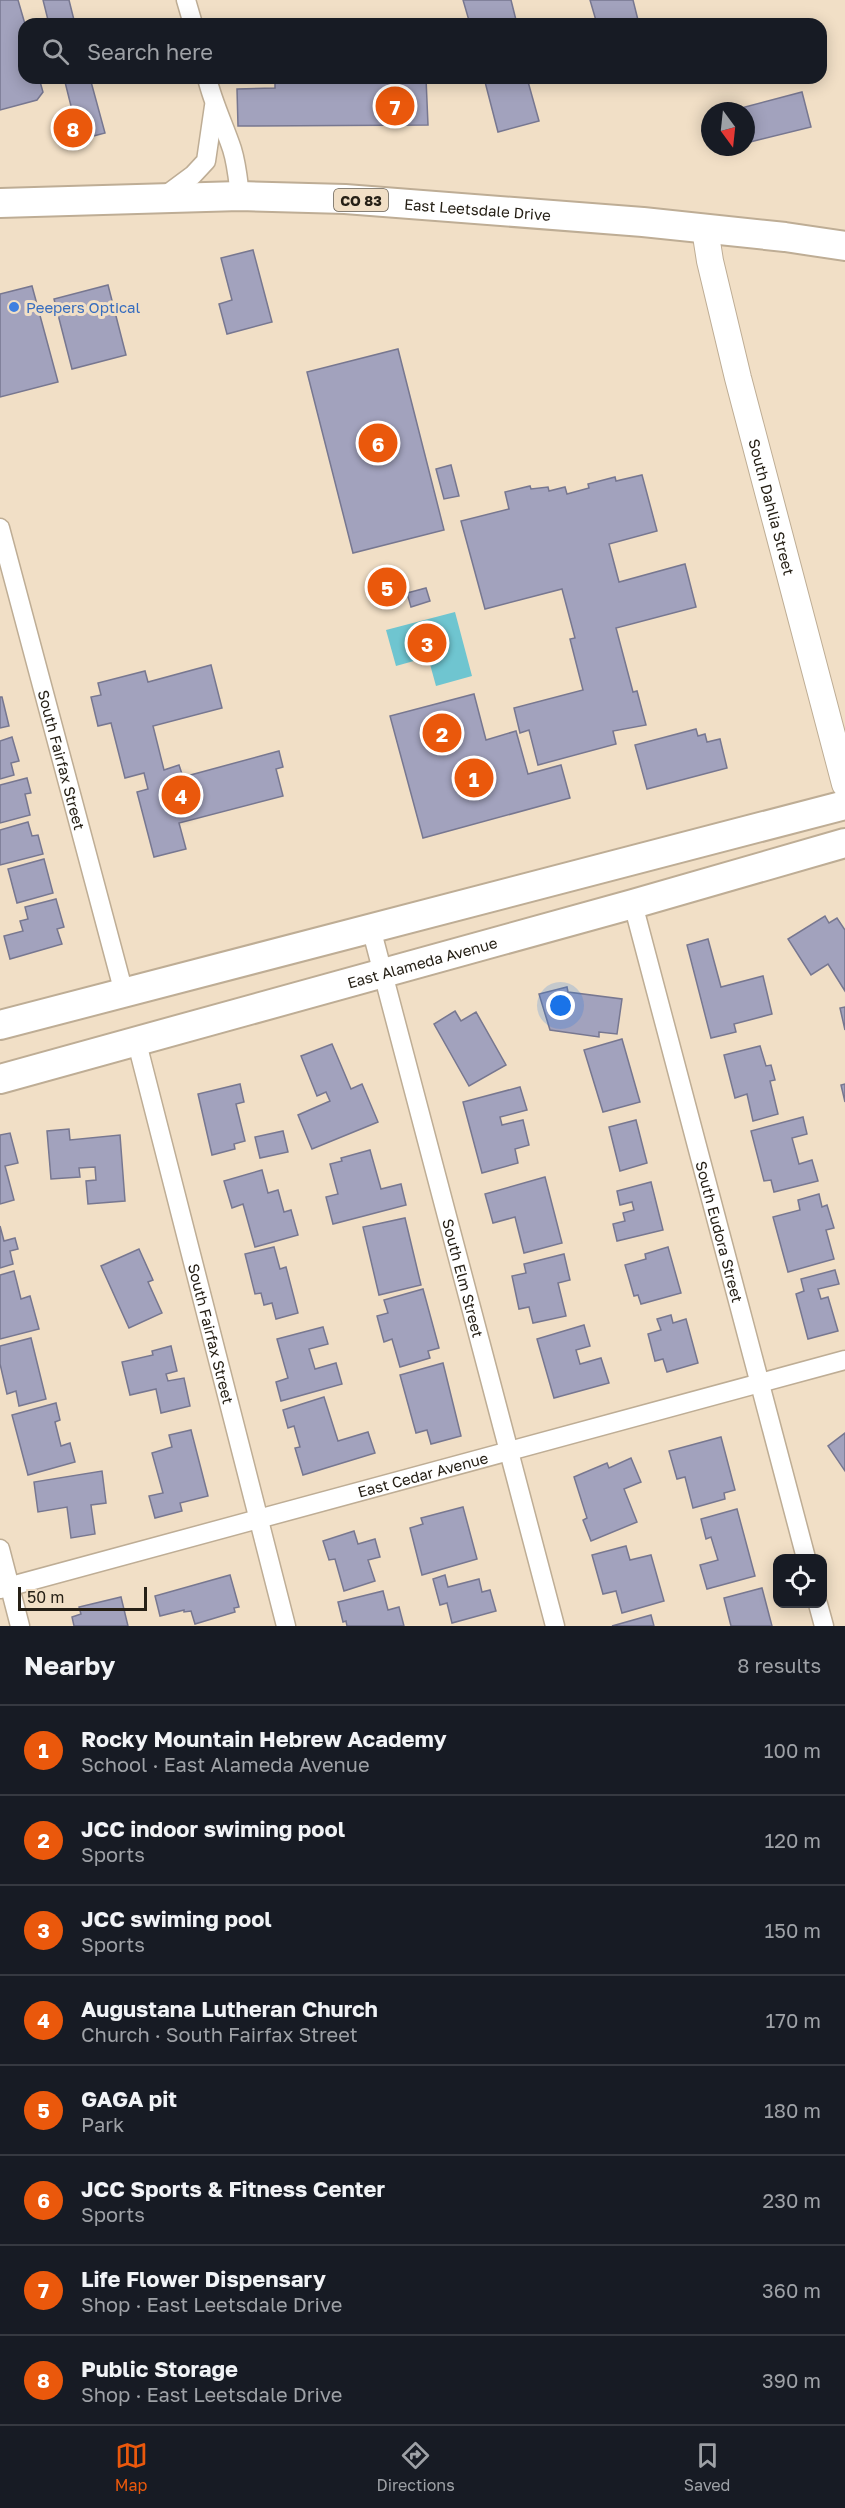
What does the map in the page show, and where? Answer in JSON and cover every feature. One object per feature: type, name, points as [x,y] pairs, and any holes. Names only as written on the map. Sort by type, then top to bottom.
[{"type":"main road","name":"East Leetsdale Drive","points":[[0,203],[240,196],[396,202],[567,215],[785,237],[845,246]]},
{"type":"main road","points":[[0,1025],[845,805]]},
{"type":"main road","name":"East Alameda Avenue","points":[[0,1079],[383,974],[845,843]]},
{"type":"street","points":[[186,0],[191,18]]},
{"type":"street","points":[[209,84],[232,149],[240,196]]},
{"type":"street","points":[[161,199],[193,175],[206,161],[214,104]]},
{"type":"street","name":"South Dahlia Street","points":[[705,229],[710,261],[738,378],[845,784]]},
{"type":"street","name":"South Fairfax Street","points":[[0,528],[123,993]]},
{"type":"street","name":"South Eudora Street","points":[[633,904],[805,1554]]},
{"type":"street","name":"South Elm Street","points":[[371,928],[555,1626]]},
{"type":"street","name":"South Fairfax Street","points":[[137,1042],[286,1626]]},
{"type":"street","name":"East Cedar Avenue","points":[[5,1588],[845,1360]]},
{"type":"street","points":[[0,1549],[5,1588],[20,1626]]},
{"type":"street","points":[[819,1608],[824,1626]]},
{"type":"water","points":[[455,612],[472,676],[436,686],[428,657],[396,666],[386,630]]},
{"type":"building","points":[[0,0],[18,0],[23,18],[18,18],[18,84],[41,84],[43,92],[37,100],[0,110]]},
{"type":"building","points":[[43,0],[69,0],[74,18],[48,18]]},
{"type":"building","points":[[463,0],[511,0],[516,18],[468,18]]},
{"type":"building","points":[[590,0],[633,0],[638,18],[595,18]]},
{"type":"building","points":[[66,84],[92,84],[105,133],[63,144],[57,119],[73,114]]},
{"type":"building","points":[[275,84],[426,84],[428,125],[238,126],[237,89],[275,88]]},
{"type":"building","points":[[486,84],[529,84],[539,121],[498,132]]},
{"type":"building","points":[[802,92],[811,127],[755,141],[755,104]]},
{"type":"building","points":[[253,250],[272,322],[227,334],[219,304],[232,300],[221,258]]},
{"type":"building","points":[[108,285],[126,355],[72,369],[54,299]]},
{"type":"building","points":[[32,286],[58,382],[0,397],[0,294]]},
{"type":"building","points":[[398,349],[444,530],[353,553],[307,372]]},
{"type":"building","points":[[451,465],[459,496],[444,499],[436,469]]},
{"type":"building","points":[[642,475],[657,531],[609,544],[619,582],[685,564],[696,607],[616,628],[633,692],[637,691],[646,725],[613,731],[616,744],[538,765],[529,730],[520,733],[514,708],[583,690],[570,639],[575,638],[562,589],[485,609],[461,521],[509,509],[505,492],[530,486],[531,489],[548,487],[549,491],[565,487],[567,494],[589,488],[588,484],[615,477],[616,481]]},
{"type":"building","points":[[426,588],[430,601],[411,607],[407,593]]},
{"type":"building","points":[[211,665],[222,708],[153,726],[164,770],[179,765],[183,777],[279,751],[283,767],[276,769],[283,796],[179,823],[186,849],[154,857],[137,792],[148,789],[144,773],[125,778],[111,723],[98,726],[91,697],[101,695],[98,683],[145,671],[148,682]]},
{"type":"building","points":[[474,694],[486,740],[516,731],[528,774],[561,765],[570,798],[423,838],[390,716]]},
{"type":"building","points":[[0,697],[2,697],[9,726],[0,728]]},
{"type":"building","points":[[696,729],[698,736],[705,734],[707,742],[720,739],[727,768],[647,789],[635,745]]},
{"type":"building","points":[[12,737],[19,761],[11,763],[14,775],[0,779],[0,741]]},
{"type":"building","points":[[27,778],[31,793],[25,794],[30,815],[0,823],[0,785]]},
{"type":"building","points":[[28,822],[32,836],[38,835],[43,854],[0,865],[0,830]]},
{"type":"building","points":[[44,859],[53,893],[17,903],[8,869]]},
{"type":"building","points":[[56,899],[64,927],[57,929],[62,944],[10,959],[4,936],[23,931],[20,921],[28,919],[25,907]]},
{"type":"building","points":[[825,916],[829,923],[837,918],[845,930],[845,991],[828,964],[811,975],[788,939]]},
{"type":"building","points":[[708,939],[721,987],[763,976],[772,1014],[734,1024],[736,1032],[711,1038],[687,945]]},
{"type":"building","points":[[567,987],[568,992],[622,999],[617,1034],[599,1032],[599,1037],[550,1030],[539,994]]},
{"type":"building","points":[[845,1007],[845,1030],[840,1008]]},
{"type":"building","points":[[455,1011],[461,1021],[476,1012],[506,1065],[469,1086],[434,1024]]},
{"type":"building","points":[[622,1039],[640,1102],[603,1112],[584,1050]]},
{"type":"building","points":[[332,1044],[351,1089],[362,1084],[378,1122],[312,1149],[298,1115],[330,1101],[326,1092],[317,1096],[301,1056]]},
{"type":"building","points":[[760,1046],[766,1066],[771,1065],[775,1080],[770,1081],[778,1114],[753,1121],[747,1094],[735,1098],[724,1055]]},
{"type":"building","points":[[240,1084],[244,1102],[236,1104],[245,1141],[234,1144],[235,1149],[212,1155],[198,1094]]},
{"type":"building","points":[[845,1084],[845,1102],[841,1085]]},
{"type":"building","points":[[520,1087],[527,1110],[500,1117],[502,1125],[523,1120],[529,1145],[515,1149],[518,1163],[482,1173],[463,1102]]},
{"type":"building","points":[[803,1117],[807,1134],[792,1138],[799,1164],[812,1160],[818,1181],[774,1192],[771,1180],[764,1181],[751,1131]]},
{"type":"building","points":[[636,1120],[647,1163],[620,1171],[609,1127]]},
{"type":"building","points":[[69,1129],[70,1140],[120,1135],[125,1201],[88,1204],[86,1181],[96,1180],[95,1167],[79,1168],[80,1177],[51,1179],[47,1131]]},
{"type":"building","points":[[283,1131],[288,1152],[260,1158],[255,1137]]},
{"type":"building","points":[[10,1133],[18,1163],[5,1166],[14,1200],[0,1204],[0,1135]]},
{"type":"building","points":[[370,1150],[381,1189],[401,1184],[406,1205],[333,1224],[326,1197],[338,1194],[330,1164],[342,1161],[341,1158]]},
{"type":"building","points":[[262,1170],[268,1193],[278,1190],[284,1212],[291,1210],[298,1235],[255,1247],[243,1204],[232,1208],[224,1181]]},
{"type":"building","points":[[545,1177],[562,1243],[524,1253],[515,1217],[493,1223],[485,1194]]},
{"type":"building","points":[[651,1182],[663,1230],[617,1241],[613,1224],[625,1221],[623,1213],[634,1210],[632,1202],[620,1205],[617,1191]]},
{"type":"building","points":[[819,1194],[822,1207],[827,1205],[834,1228],[826,1230],[834,1259],[788,1272],[773,1217],[800,1210],[798,1200]]},
{"type":"building","points":[[405,1218],[421,1285],[379,1295],[363,1227]]},
{"type":"building","points":[[0,1226],[4,1241],[15,1238],[18,1249],[10,1251],[13,1264],[0,1268]]},
{"type":"building","points":[[274,1247],[280,1269],[286,1267],[298,1313],[276,1319],[272,1303],[264,1305],[261,1293],[255,1294],[245,1254]]},
{"type":"building","points":[[668,1247],[681,1293],[641,1304],[638,1295],[634,1296],[625,1265],[646,1259],[645,1254]]},
{"type":"building","points":[[139,1249],[153,1280],[148,1282],[162,1313],[129,1328],[101,1266]]},
{"type":"building","points":[[564,1254],[570,1280],[558,1283],[566,1316],[533,1323],[529,1307],[519,1309],[512,1276],[526,1273],[524,1264]]},
{"type":"building","points":[[835,1270],[839,1284],[818,1289],[821,1299],[828,1297],[838,1331],[808,1339],[796,1294],[804,1291],[801,1279]]},
{"type":"building","points":[[14,1271],[21,1299],[30,1296],[39,1329],[0,1339],[0,1275]]},
{"type":"building","points":[[423,1289],[439,1348],[428,1351],[430,1358],[400,1367],[392,1339],[384,1342],[377,1316],[388,1313],[384,1300]]},
{"type":"building","points":[[671,1315],[673,1323],[686,1319],[698,1363],[667,1372],[663,1359],[655,1361],[648,1334],[661,1330],[657,1319]]},
{"type":"building","points":[[584,1325],[590,1346],[576,1350],[580,1364],[601,1358],[609,1383],[554,1398],[537,1339]]},
{"type":"building","points":[[323,1327],[328,1344],[309,1349],[315,1369],[336,1363],[342,1384],[281,1401],[276,1382],[288,1378],[277,1339]]},
{"type":"building","points":[[31,1338],[46,1399],[19,1406],[16,1391],[7,1394],[0,1364],[0,1346]]},
{"type":"building","points":[[171,1346],[177,1371],[166,1374],[168,1381],[184,1378],[190,1406],[161,1413],[156,1389],[130,1395],[122,1362],[153,1355],[152,1351]]},
{"type":"building","points":[[443,1363],[461,1436],[431,1444],[427,1430],[416,1433],[400,1375]]},
{"type":"building","points":[[324,1397],[338,1441],[368,1432],[375,1453],[303,1475],[295,1448],[300,1447],[294,1426],[288,1428],[283,1410]]},
{"type":"building","points":[[56,1403],[60,1420],[55,1422],[61,1446],[70,1443],[75,1462],[28,1475],[12,1415]]},
{"type":"building","points":[[191,1430],[208,1496],[180,1503],[182,1511],[155,1518],[149,1496],[163,1493],[152,1453],[172,1447],[169,1435]]},
{"type":"building","points":[[845,1433],[845,1471],[828,1446]]},
{"type":"building","points":[[721,1437],[735,1490],[724,1493],[725,1499],[693,1508],[685,1477],[677,1479],[669,1451]]},
{"type":"building","points":[[631,1458],[641,1482],[624,1489],[637,1522],[591,1541],[583,1520],[587,1518],[574,1477],[607,1463],[609,1468]]},
{"type":"building","points":[[102,1471],[106,1503],[91,1505],[95,1534],[71,1538],[67,1507],[38,1512],[34,1482]]},
{"type":"building","points":[[463,1507],[477,1559],[422,1575],[410,1528],[423,1524],[421,1518]]},
{"type":"building","points":[[737,1509],[755,1576],[707,1589],[700,1565],[718,1560],[711,1537],[706,1539],[701,1519]]},
{"type":"building","points":[[354,1531],[358,1544],[375,1539],[380,1557],[368,1560],[375,1581],[344,1591],[335,1559],[329,1560],[323,1541]]},
{"type":"building","points":[[626,1546],[630,1560],[651,1555],[664,1601],[622,1613],[616,1591],[603,1594],[592,1555]]},
{"type":"building","points":[[230,1575],[239,1607],[234,1608],[235,1612],[195,1624],[191,1611],[184,1612],[184,1610],[160,1616],[155,1596]]},
{"type":"building","points":[[445,1575],[448,1587],[479,1579],[482,1592],[490,1590],[496,1611],[452,1623],[447,1603],[440,1605],[433,1579]]},
{"type":"building","points":[[762,1588],[772,1626],[731,1626],[724,1598]]},
{"type":"building","points":[[383,1591],[388,1610],[399,1607],[404,1626],[347,1626],[346,1621],[343,1622],[338,1602]]},
{"type":"building","points":[[121,1597],[128,1626],[74,1626],[72,1617],[81,1614],[79,1607]]},
{"type":"building","points":[[651,1615],[654,1626],[612,1626]]},
{"type":"place","name":"Life Flower Dispensary","points":[[395,106]]},
{"type":"place","name":"Public Storage","points":[[73,128]]},
{"type":"place","name":"Peepers Optical","points":[[14,307]]},
{"type":"place","name":"JCC Sports & Fitness Center","points":[[378,443]]},
{"type":"place","name":"GAGA pit","points":[[387,587]]},
{"type":"place","name":"JCC swiming pool","points":[[427,643]]},
{"type":"place","name":"JCC indoor swiming pool","points":[[442,733]]},
{"type":"place","name":"Rocky Mountain Hebrew Academy","points":[[474,778]]},
{"type":"place","name":"Augustana Lutheran Church","points":[[181,795]]}]
